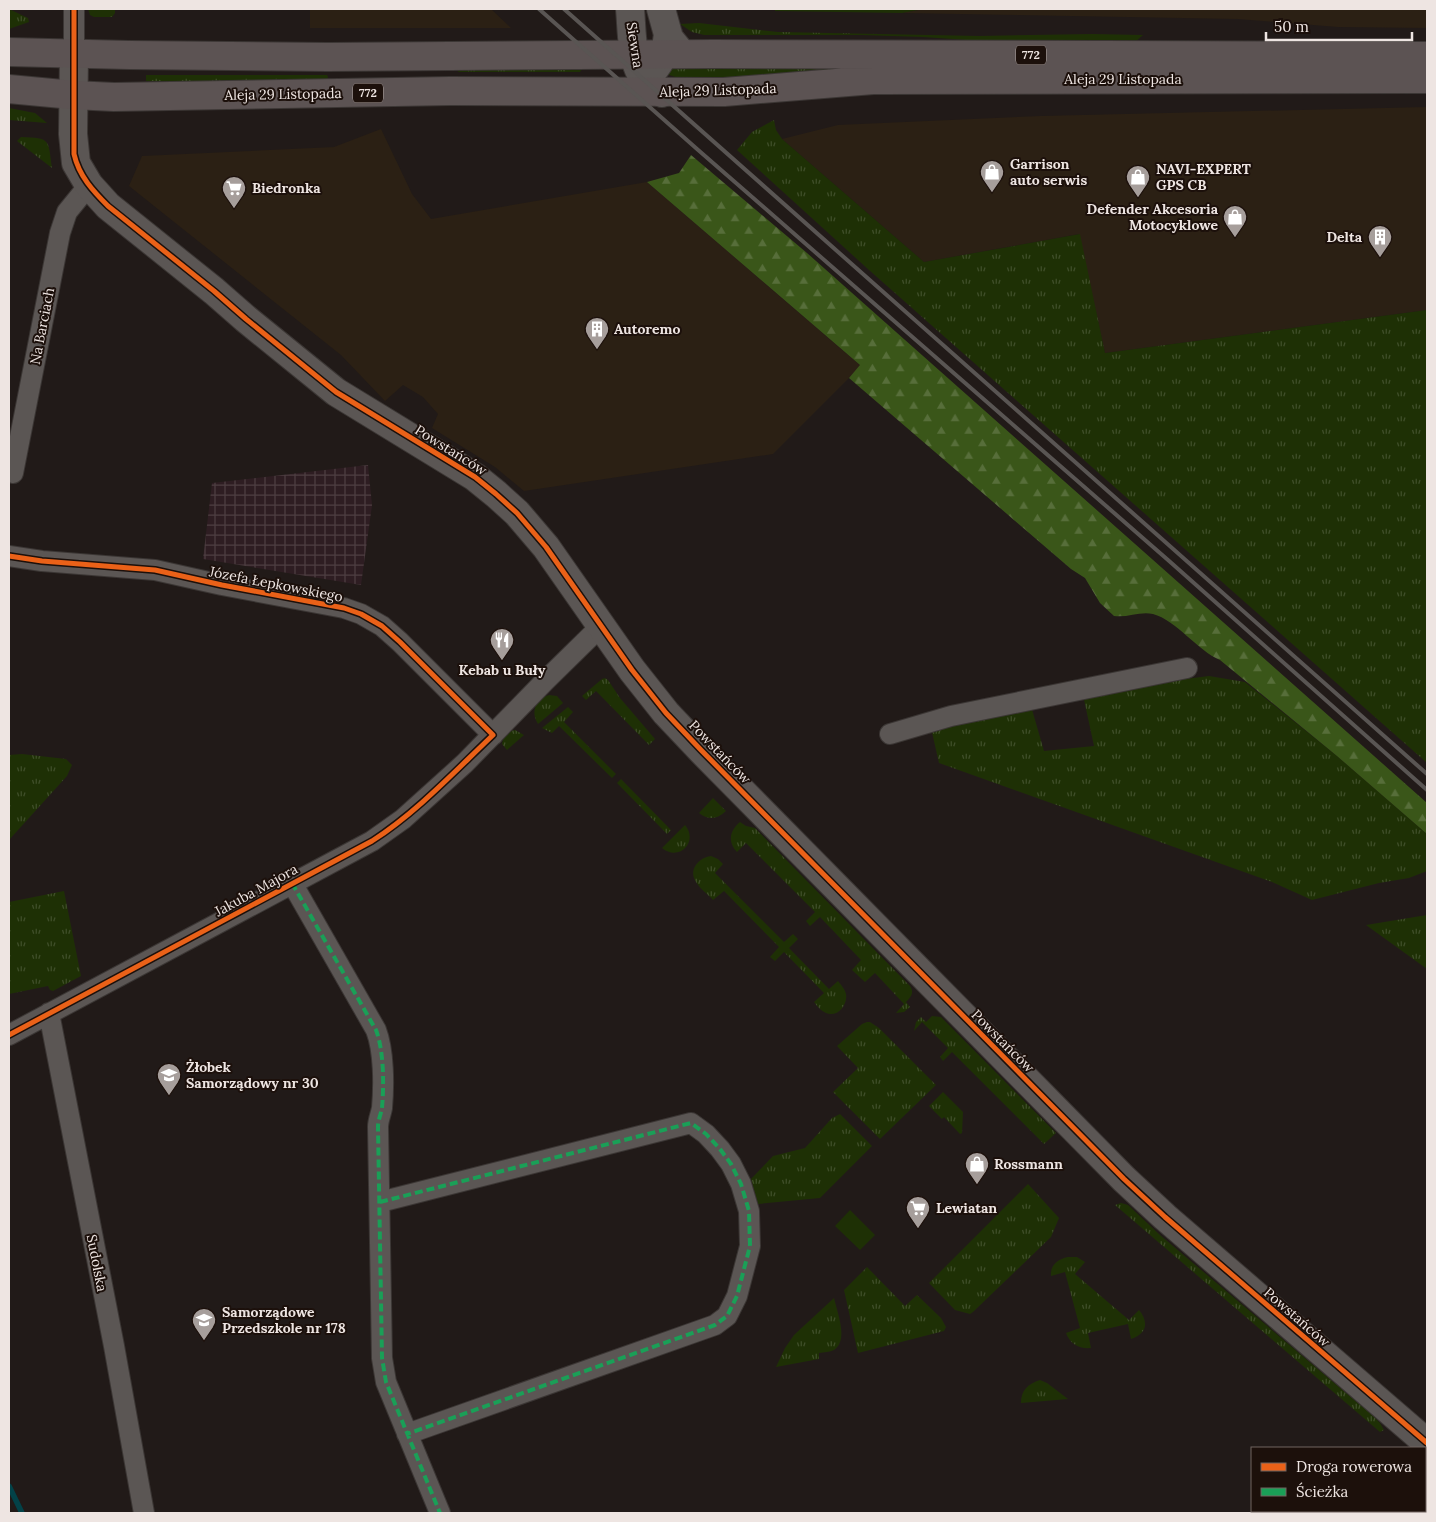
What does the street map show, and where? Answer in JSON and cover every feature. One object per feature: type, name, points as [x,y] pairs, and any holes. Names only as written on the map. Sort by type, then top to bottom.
[{"type":"main road","name":"Aleja 29 Listopada","points":[[9,52],[318,57],[634,55],[664,32],[691,54],[1427,56]]},
{"type":"main road","name":"Aleja 29 Listopada","points":[[9,89],[114,97],[450,91],[612,92],[653,86],[724,92],[873,80],[1427,79]]},
{"type":"street","points":[[74,9],[74,54]]},
{"type":"street","name":"Siewna","points":[[630,9],[637,68],[653,86]]},
{"type":"street","name":"Siewna","points":[[653,86],[664,32]]},
{"type":"street","name":"Powstańców","points":[[74,54],[74,154],[80,171],[89,185],[108,206],[336,392],[467,472],[496,494],[516,513],[546,547],[600,627],[632,670],[666,713],[701,750],[1124,1179],[1194,1243],[1427,1443]]},
{"type":"street","name":"Na Barciach","points":[[13,473],[60,232],[67,212],[89,185]]},
{"type":"street","name":"Józefa Łepkowskiego","points":[[9,556],[42,561],[155,570],[353,611],[373,620],[400,642],[493,735]]},
{"type":"street","name":"Jakuba Majora","points":[[9,1035],[388,831],[465,763],[600,627]]},
{"type":"street","points":[[890,734],[951,716],[1187,668]]},
{"type":"street","points":[[292,882],[381,1042],[382,1110],[378,1120],[378,1127],[382,1358],[386,1382],[440,1513]]},
{"type":"street","name":"Sudolska","points":[[49,1014],[114,1346],[144,1513]]},
{"type":"street","points":[[380,1202],[691,1124],[706,1134],[731,1164],[741,1184],[749,1211],[750,1246],[737,1296],[727,1316],[715,1325],[407,1434]]},
{"type":"shaded area","points":[[310,9],[491,9],[511,28],[310,28]]},
{"type":"shaded area","points":[[923,9],[1427,9],[1427,28],[1338,27],[1238,19],[902,13]]},
{"type":"shaded area","points":[[1427,107],[1427,310],[1105,353],[1079,234],[924,262],[782,139],[838,125],[1041,116]]},
{"type":"shaded area","points":[[381,129],[412,194],[431,219],[647,182],[861,366],[773,454],[524,491],[495,467],[432,428],[438,414],[423,397],[403,385],[385,401],[341,355],[129,186],[142,156],[334,147]]},
{"type":"shaded area","points":[[368,465],[372,505],[361,585],[203,559],[212,483]]},
{"type":"green space","points":[[9,9],[28,18],[29,22],[9,29]]},
{"type":"green space","points":[[88,9],[115,9],[115,13],[112,17],[94,17],[90,15]]},
{"type":"green space","points":[[775,9],[923,9],[902,13],[775,11]]},
{"type":"green space","points":[[699,23],[778,32],[979,36],[1143,35],[1135,42],[1012,43],[862,35],[704,35],[692,32],[680,24]]},
{"type":"green space","points":[[665,67],[857,67],[735,81],[682,79],[666,74]]},
{"type":"green space","points":[[582,69],[580,72],[459,72],[456,70]]},
{"type":"green space","points":[[146,75],[327,75],[328,77],[327,79],[279,82],[146,81]]},
{"type":"green space","points":[[9,108],[35,113],[47,123],[9,120]]},
{"type":"green space","points":[[774,120],[776,130],[782,139],[924,262],[1080,234],[1105,353],[1427,310],[1427,763],[869,270],[737,150],[752,132]]},
{"type":"green space","points":[[21,137],[38,138],[46,142],[50,151],[52,168],[17,141]]},
{"type":"green space","points":[[691,155],[807,253],[1427,803],[1427,834],[1337,756],[1220,660],[1203,650],[1170,622],[1162,617],[1148,613],[1114,616],[1100,603],[1085,578],[1071,569],[849,378],[860,365],[647,182],[679,173]]},
{"type":"green space","points":[[1209,676],[1245,682],[1337,756],[1427,834],[1427,871],[1409,878],[1379,883],[1312,900],[1272,882],[939,763],[931,728],[1031,706],[1044,751],[1094,746],[1083,695],[1138,685]]},
{"type":"green space","points":[[605,678],[655,739],[649,745],[596,691],[586,700],[582,696]]},
{"type":"green space","points":[[549,695],[557,696],[563,703],[538,724],[535,715],[536,706],[544,697]]},
{"type":"green space","points":[[568,707],[573,712],[564,722],[616,774],[612,778],[559,726],[552,733],[542,728]]},
{"type":"green space","points":[[515,730],[524,735],[507,750],[502,744],[504,735]]},
{"type":"green space","points":[[22,754],[66,759],[72,765],[67,776],[9,840],[9,755]]},
{"type":"green space","points":[[621,779],[671,830],[667,834],[617,783]]},
{"type":"green space","points":[[713,798],[726,811],[712,818],[699,813]]},
{"type":"green space","points":[[740,822],[755,828],[910,986],[912,993],[906,1002],[910,1007],[904,1012],[896,1013],[904,1004],[875,973],[865,982],[852,970],[861,960],[820,917],[810,926],[806,921],[815,912],[746,843],[737,852],[732,844],[731,836]]},
{"type":"green space","points":[[685,825],[689,831],[690,838],[685,848],[675,853],[668,852],[662,848]]},
{"type":"green space","points":[[711,856],[723,864],[715,873],[784,942],[793,934],[798,939],[789,948],[829,989],[838,981],[844,989],[846,998],[838,1012],[830,1014],[821,1010],[814,1002],[824,993],[784,952],[775,961],[770,957],[779,947],[724,891],[713,900],[700,887],[694,878],[694,869],[698,862]]},
{"type":"green space","points":[[64,891],[81,976],[53,991],[48,986],[9,994],[9,902]]},
{"type":"green space","points":[[1427,915],[1427,969],[1366,925]]},
{"type":"green space","points":[[932,1016],[941,1017],[1056,1133],[1044,1144],[952,1052],[943,1061],[940,1057],[948,1048],[922,1022],[914,1031],[916,1022],[921,1017],[926,1022]]},
{"type":"green space","points":[[867,1022],[879,1028],[936,1085],[880,1139],[833,1092],[858,1068],[837,1046],[862,1024]]},
{"type":"green space","points":[[943,1092],[963,1112],[962,1133],[960,1134],[944,1117],[942,1119],[929,1106]]},
{"type":"green space","points":[[840,1114],[872,1146],[820,1198],[758,1204],[751,1179],[773,1156],[805,1148],[832,1118]]},
{"type":"green space","points":[[1028,1184],[1059,1218],[1051,1237],[973,1312],[970,1314],[955,1310],[929,1283]]},
{"type":"green space","points":[[1121,1203],[1128,1205],[1160,1235],[1372,1415],[1384,1430],[1380,1432],[1115,1205]]},
{"type":"green space","points":[[850,1210],[875,1235],[860,1250],[835,1226]]},
{"type":"green space","points":[[1068,1257],[1077,1257],[1085,1262],[1075,1274],[1129,1320],[1139,1310],[1145,1323],[1145,1327],[1140,1334],[1131,1339],[1128,1324],[1088,1333],[1091,1348],[1079,1347],[1070,1340],[1066,1333],[1080,1328],[1065,1272],[1051,1276],[1055,1263]]},
{"type":"green space","points":[[867,1267],[905,1306],[917,1295],[941,1318],[946,1327],[944,1331],[858,1353],[844,1290]]},
{"type":"green space","points":[[834,1298],[841,1326],[841,1340],[834,1350],[819,1353],[819,1359],[776,1367],[794,1335]]},
{"type":"green space","points":[[1040,1380],[1068,1399],[1021,1403],[1022,1394],[1026,1388]]},
{"type":"waterway","points":[[9,1486],[22,1513]]},
{"type":"railway","points":[[539,9],[1168,560],[1427,790]]},
{"type":"railway","points":[[564,9],[1427,774]]},
{"type":"marked path","points":[[292,883],[379,1038],[383,1079],[382,1108],[378,1122],[382,1358],[386,1382],[440,1513]]},
{"type":"marked path","points":[[380,1202],[691,1123],[706,1134],[731,1164],[741,1184],[749,1211],[750,1246],[737,1296],[727,1316],[715,1325],[407,1434]]},
{"type":"cycle path","points":[[74,9],[74,154],[83,176],[102,200],[336,392],[475,477],[517,513],[546,547],[632,670],[666,713],[701,750],[1124,1179],[1165,1217],[1427,1443]]},
{"type":"cycle path","points":[[9,556],[42,561],[155,570],[344,608],[361,614],[382,626],[400,642],[493,735],[420,804],[389,830],[372,841],[9,1035]]},
{"type":"place","name":"Garrison auto serwis","points":[[992,193]]},
{"type":"place","name":"NAVI-EXPERT GPS CB","points":[[1138,198]]},
{"type":"place","name":"Biedronka","points":[[234,209]]},
{"type":"place","name":"Defender Akcesoria Motocyklowe","points":[[1235,238]]},
{"type":"place","name":"Delta","points":[[1380,258]]},
{"type":"place","name":"Autoremo","points":[[597,350]]},
{"type":"place","name":"Kebab u Buły","points":[[502,661]]},
{"type":"place","name":"Żłobek Samorządowy nr 30","points":[[169,1096]]},
{"type":"place","name":"Rossmann","points":[[977,1185]]},
{"type":"place","name":"Lewiatan","points":[[918,1229]]},
{"type":"place","name":"Samorządowe Przedszkole nr 178","points":[[204,1341]]}]
